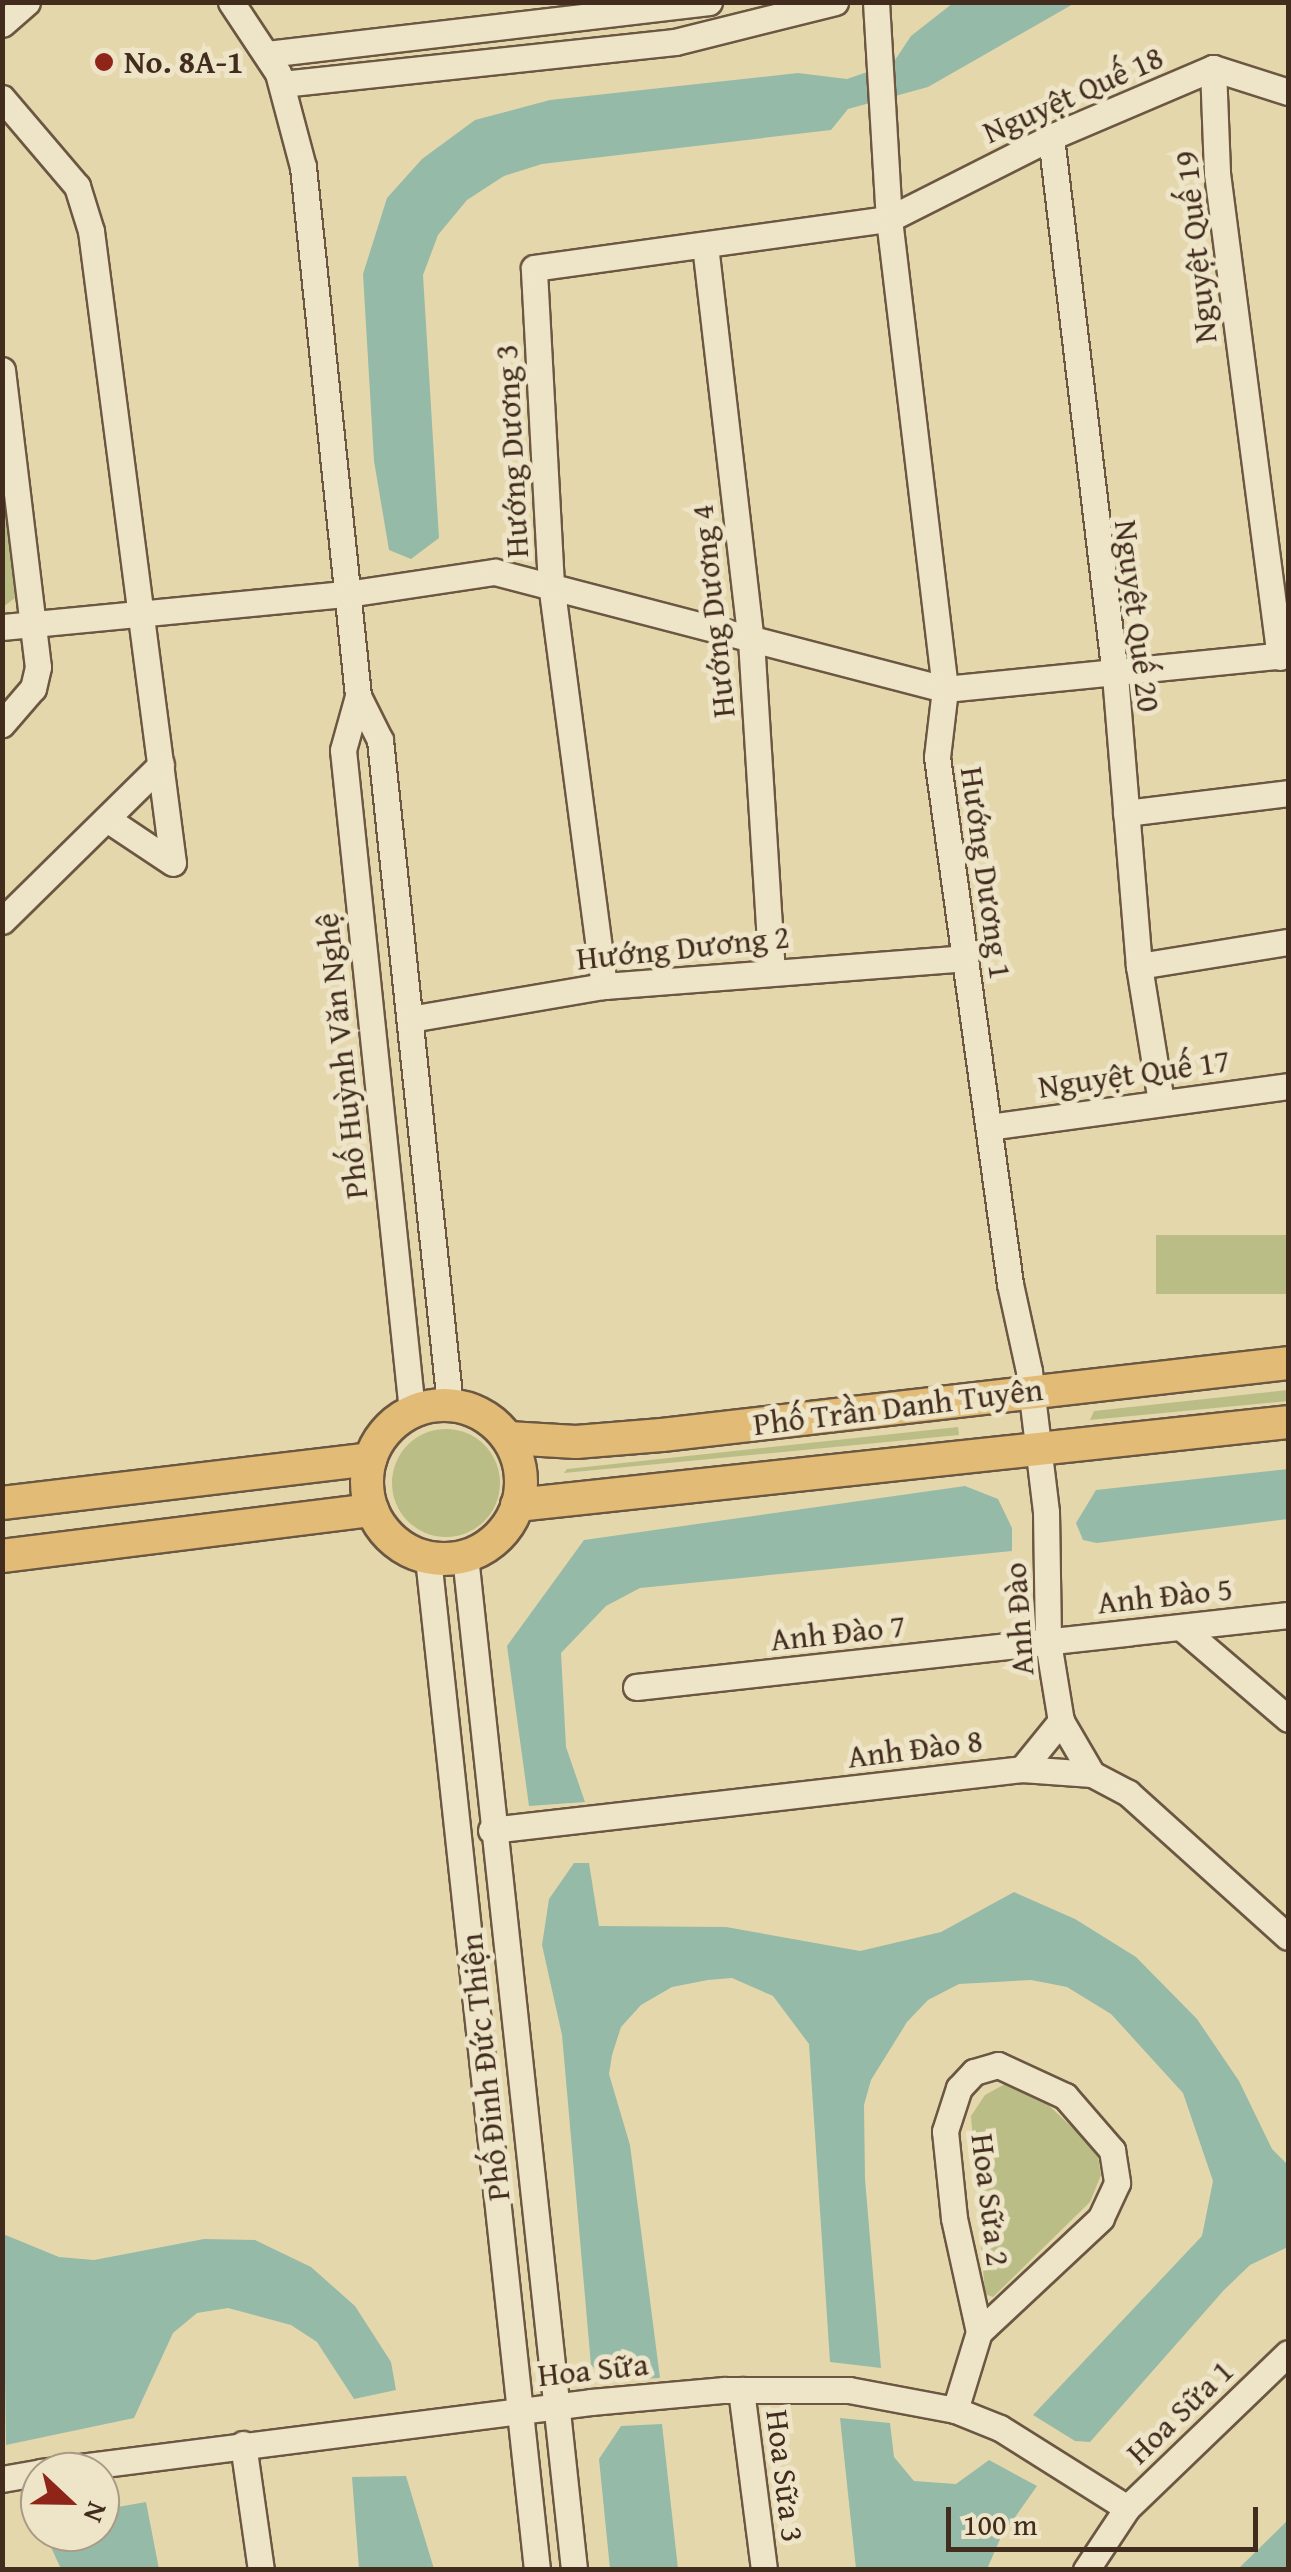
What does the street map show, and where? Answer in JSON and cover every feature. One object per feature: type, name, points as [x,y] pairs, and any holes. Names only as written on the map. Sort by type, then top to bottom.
[{"type":"main road","name":"Phố Trần Danh Tuyên","points":[[508,1438],[610,1440],[1288,1363]]},
{"type":"main road","points":[[450,1405],[482,1415],[508,1438],[520,1470],[517,1505],[498,1537],[465,1556],[428,1558],[393,1540],[372,1510],[370,1459],[386,1431],[412,1411],[450,1405]]},
{"type":"main road","name":"Phố Trần Danh Tuyên","points":[[517,1505],[1038,1452],[1288,1422]]},
{"type":"main road","points":[[2,1503],[370,1459]]},
{"type":"main road","points":[[2,1556],[372,1510]]},
{"type":"street","points":[[2,24],[28,2]]},
{"type":"street","name":"Phố Huỳnh Văn Nghệ","points":[[231,2],[282,84],[304,167],[358,696],[380,740],[450,1405]]},
{"type":"street","points":[[266,54],[709,2]]},
{"type":"street","points":[[282,84],[608,51],[835,2]]},
{"type":"street","name":"Hướng Dương 1","points":[[876,2],[889,219],[945,689],[937,756],[1038,1452]]},
{"type":"street","name":"Nguyệt Quế 18","points":[[889,219],[1051,137],[1214,68],[1288,92]]},
{"type":"street","name":"Nguyệt Quế 19","points":[[1214,68],[1218,173],[1284,656]]},
{"type":"street","points":[[2,98],[77,186],[91,231],[173,863],[107,819]]},
{"type":"street","name":"Nguyệt Quế 20","points":[[1051,137],[1115,675],[1139,966],[1161,1102]]},
{"type":"street","name":"Hướng Dương 3","points":[[604,986],[552,585],[534,268],[889,219]]},
{"type":"street","name":"Hướng Dương 4","points":[[705,246],[751,640],[772,971]]},
{"type":"street","points":[[2,370],[35,624],[33,688],[2,724]]},
{"type":"street","points":[[2,628],[347,594],[495,572],[945,689],[1284,656]]},
{"type":"street","name":"Phố Huỳnh Văn Nghệ","points":[[358,696],[343,750],[412,1411]]},
{"type":"street","points":[[2,921],[161,765]]},
{"type":"street","points":[[1126,814],[1288,793]]},
{"type":"street","points":[[1139,966],[1288,942]]},
{"type":"street","name":"Hướng Dương 2","points":[[410,1019],[604,986],[965,958]]},
{"type":"street","name":"Nguyệt Quế 17","points":[[989,1128],[1288,1086]]},
{"type":"street","name":"Anh Đào","points":[[1038,1452],[1048,1642],[1061,1721],[1092,1774]]},
{"type":"street","name":"Phố Đinh Đức Thiện","points":[[465,1556],[491,1830],[574,2570]]},
{"type":"street","name":"Phố Đinh Đức Thiện","points":[[428,1558],[536,2570]]},
{"type":"street","name":"Anh Đào 5","points":[[1048,1642],[1288,1615]]},
{"type":"street","points":[[1182,1628],[1288,1719]]},
{"type":"street","name":"Anh Đào 7","points":[[636,1687],[1048,1642]]},
{"type":"street","points":[[1022,1770],[1061,1721]]},
{"type":"street","points":[[449,1757],[483,1752]]},
{"type":"street","name":"Anh Đào 8","points":[[491,1830],[1022,1770],[1092,1774],[1128,1793],[1288,1937]]},
{"type":"street","name":"Hoa Sữa 2","points":[[955,2410],[979,2332],[954,2218],[945,2131],[958,2088],[974,2072],[998,2065],[1065,2096],[1112,2150],[1117,2182],[1101,2218],[979,2332]]},
{"type":"street","name":"Hoa Sữa 1","points":[[1086,2570],[1127,2508],[1288,2353]]},
{"type":"street","name":"Hoa Sữa","points":[[120,2461],[557,2406],[740,2390],[850,2390],[955,2410],[1000,2428],[1127,2508]]},
{"type":"street","name":"Hoa Sữa 3","points":[[740,2390],[764,2570]]},
{"type":"street","points":[[244,2444],[262,2570]]},
{"type":"green space","points":[[2,446],[18,584],[15,598],[3,607]]},
{"type":"green space","points":[[1156,1235],[1288,1235],[1288,1294],[1156,1294]]},
{"type":"green space","points":[[1288,1390],[1288,1401],[1090,1420],[1094,1411]]},
{"type":"green space","points":[[958,1427],[959,1435],[564,1473],[567,1469]]},
{"type":"green space","points":[[446,1429],[467,1433],[484,1445],[496,1462],[500,1483],[496,1504],[484,1521],[467,1533],[446,1537],[425,1533],[408,1521],[396,1504],[392,1483],[396,1462],[408,1445],[425,1433]]},
{"type":"green space","points":[[1005,2084],[1039,2096],[1097,2151],[1101,2175],[1090,2202],[993,2297],[985,2294],[971,2116],[985,2095]]},
{"type":"shaded area","points":[[953,3],[1075,3],[928,87],[848,109],[831,130],[542,164],[504,176],[467,200],[438,235],[423,275],[439,538],[411,559],[389,550],[374,461],[363,274],[387,198],[422,159],[475,120],[550,100],[798,73],[847,79],[893,63],[911,36]]},
{"type":"shaded area","points":[[1288,1469],[1288,1519],[1097,1543],[1083,1540],[1076,1523],[1096,1490]]},
{"type":"shaded area","points":[[965,1486],[998,1499],[1012,1528],[1012,1551],[640,1588],[606,1606],[561,1653],[566,1747],[585,1802],[529,1806],[507,1646],[584,1540]]},
{"type":"shaded area","points":[[574,1863],[589,1863],[599,1926],[726,1927],[860,1951],[941,1932],[1014,1892],[1075,1919],[1136,1957],[1197,2019],[1239,2081],[1272,2149],[1288,2165],[1288,2247],[1250,2265],[1224,2290],[1090,2442],[1075,2441],[1033,2415],[1202,2236],[1213,2181],[1183,2093],[1111,2014],[1067,1987],[1031,1980],[959,1984],[928,2000],[907,2022],[871,2080],[864,2105],[865,2179],[881,2368],[830,2362],[809,2044],[773,1996],[732,1978],[672,1987],[641,2005],[621,2027],[609,2074],[630,2145],[660,2378],[608,2381],[591,2365],[562,2035],[542,1945],[549,1899]]},
{"type":"shaded area","points":[[3,2234],[59,2257],[94,2260],[204,2239],[255,2240],[311,2267],[355,2306],[391,2362],[396,2390],[354,2399],[317,2342],[291,2325],[228,2308],[197,2313],[173,2333],[134,2418],[6,2445]]},
{"type":"shaded area","points":[[840,2418],[890,2423],[894,2457],[914,2481],[956,2484],[989,2460],[1037,2486],[1001,2537],[987,2569],[856,2569]]},
{"type":"shaded area","points":[[662,2424],[678,2569],[610,2569],[599,2459],[621,2426]]},
{"type":"shaded area","points":[[406,2476],[434,2569],[359,2569],[352,2477]]},
{"type":"shaded area","points":[[146,2502],[159,2569],[61,2569],[53,2552],[120,2552],[120,2507]]},
{"type":"shaded area","points":[[1288,2518],[1288,2569],[1238,2569],[1285,2523]]},
{"type":"place","name":"No. 8A-1","points":[[104,62]]}]
